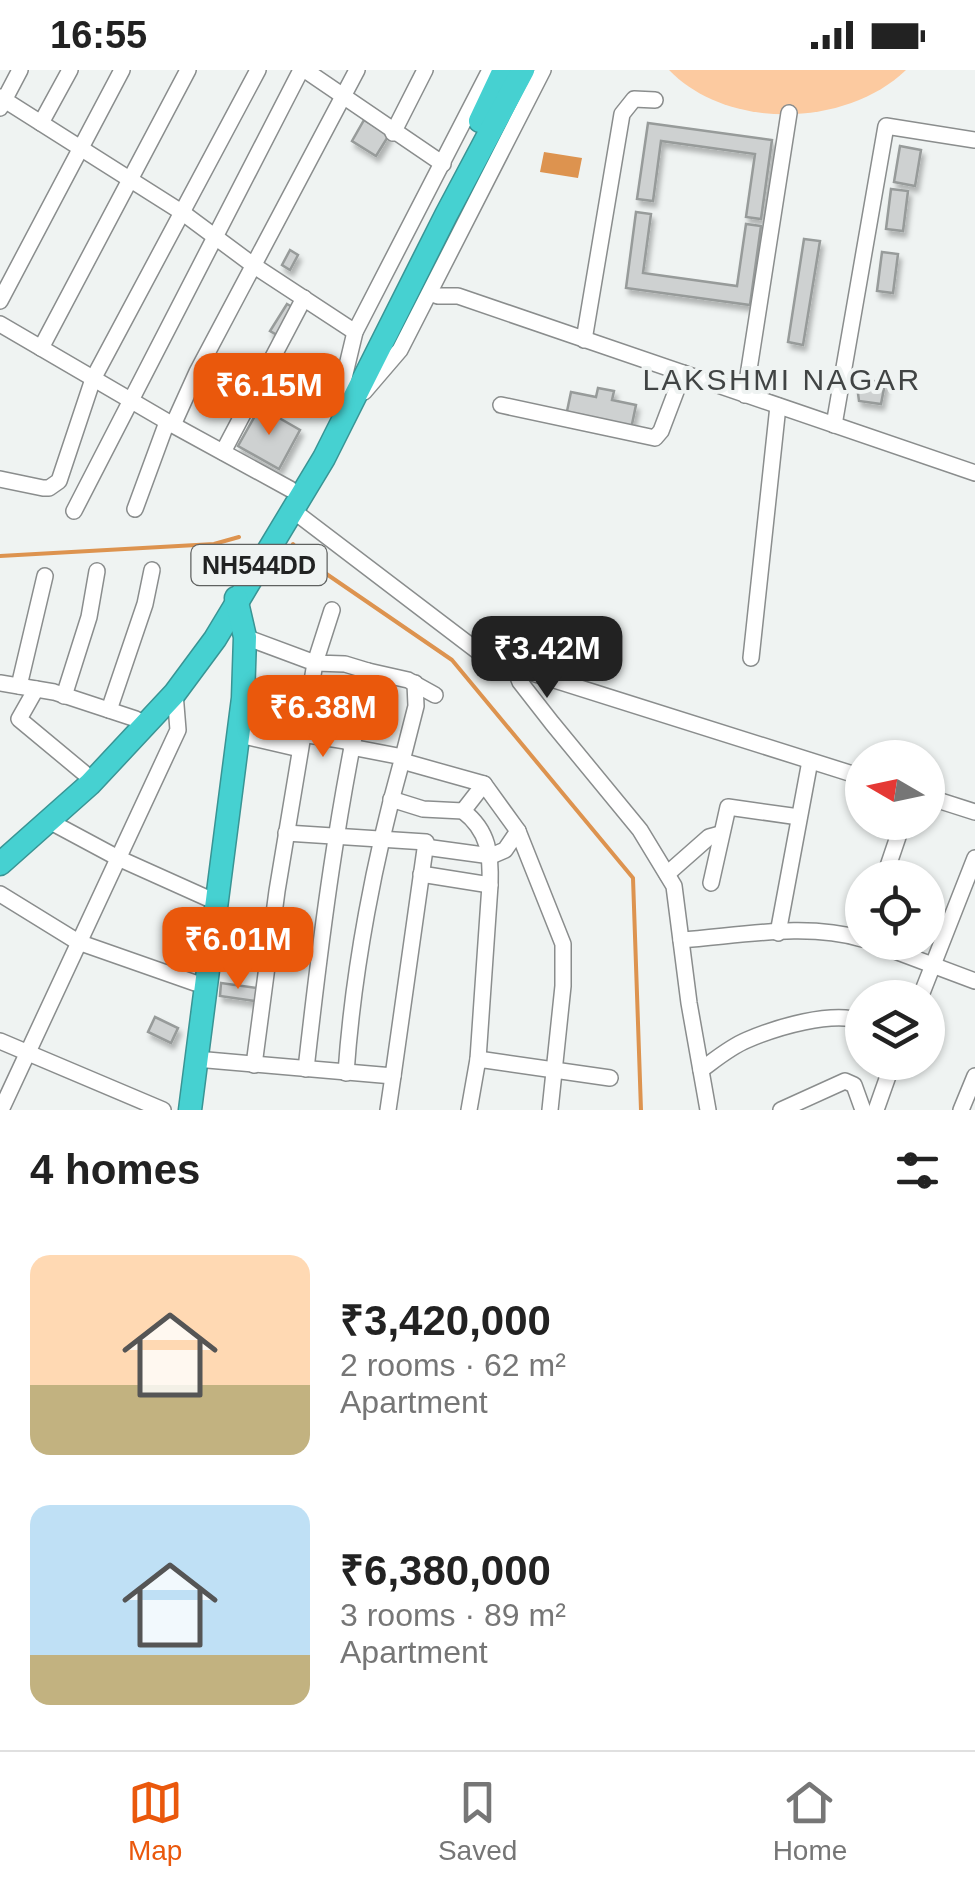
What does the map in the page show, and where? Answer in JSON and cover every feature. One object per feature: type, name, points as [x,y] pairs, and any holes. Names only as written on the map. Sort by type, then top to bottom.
[{"type":"highway","name":"NH544DD","points":[[442,212],[504,70]]},
{"type":"highway","name":"NH544DD","points":[[0,864],[90,784],[175,693],[291,499],[324,458],[343,407],[442,212],[523,70]]},
{"type":"highway","name":"NH544DD","points":[[190,1110],[240,734],[244,638],[235,594]]},
{"type":"highway","name":"NH544DD","points":[[0,848],[84,773],[217,624]]},
{"type":"highway","points":[[178,1110],[235,674],[234,649],[217,624]]},
{"type":"street","points":[[20,70],[1,101],[183,213],[355,332]]},
{"type":"street","points":[[40,123],[70,70]]},
{"type":"street","points":[[0,302],[122,70]]},
{"type":"street","points":[[40,348],[188,70]]},
{"type":"street","points":[[0,479],[43,488],[59,481],[93,379],[258,70]]},
{"type":"street","points":[[74,511],[303,70],[443,164]]},
{"type":"street","points":[[135,508],[170,424],[358,70]]},
{"type":"street","points":[[393,133],[425,70]]},
{"type":"street","points":[[343,407],[355,332],[490,70]]},
{"type":"street","points":[[343,407],[400,350],[544,70]]},
{"type":"street","points":[[584,340],[622,114],[634,99],[655,100]]},
{"type":"street","points":[[745,395],[790,113]]},
{"type":"street","points":[[834,425],[886,126],[975,140]]},
{"type":"street","points":[[430,293],[458,296],[975,473]]},
{"type":"street","points":[[223,452],[304,298]]},
{"type":"street","points":[[0,324],[223,452],[291,499],[488,659],[845,772]]},
{"type":"street","points":[[502,405],[655,438],[661,432],[683,374]]},
{"type":"street","points":[[750,658],[778,406]]},
{"type":"street","points":[[109,710],[145,604],[152,570]]},
{"type":"street","points":[[64,696],[89,617],[97,571]]},
{"type":"street","points":[[19,686],[46,576]]},
{"type":"street","points":[[254,1065],[314,663],[332,610]]},
{"type":"street","points":[[244,638],[314,663],[345,664],[416,683],[436,696]]},
{"type":"street","points":[[514,667],[542,711],[640,830],[675,892],[708,1110]]},
{"type":"street","points":[[306,1069],[336,837],[368,671]]},
{"type":"street","points":[[0,683],[64,696],[136,718]]},
{"type":"street","points":[[346,1072],[381,838],[416,706],[416,683]]},
{"type":"street","points":[[36,690],[19,719],[84,773]]},
{"type":"street","points":[[1,1110],[178,730],[175,693]]},
{"type":"street","points":[[240,734],[352,745],[484,784],[518,832],[563,944],[550,1110]]},
{"type":"street","points":[[778,933],[810,761]]},
{"type":"street","points":[[464,811],[484,784]]},
{"type":"street","points":[[392,799],[423,809],[464,811],[479,826],[491,856],[478,1059],[469,1110]]},
{"type":"street","points":[[945,802],[975,812]]},
{"type":"street","points":[[711,883],[725,811],[730,806],[800,817]]},
{"type":"street","points":[[49,821],[118,858],[207,898]]},
{"type":"street","points":[[426,847],[491,856],[506,850],[518,832]]},
{"type":"street","points":[[286,833],[426,842],[388,1110]]},
{"type":"street","points":[[666,874],[709,837],[720,834]]},
{"type":"street","points":[[927,980],[975,858]]},
{"type":"street","points":[[421,874],[490,885]]},
{"type":"street","points":[[0,894],[78,942],[195,983]]},
{"type":"street","points":[[682,940],[778,933],[845,935]]},
{"type":"street","points":[[917,960],[975,982]]},
{"type":"street","points":[[701,1070],[735,1046],[759,1036],[819,1019],[845,1017]]},
{"type":"street","points":[[0,1041],[163,1110]]},
{"type":"street","points":[[196,1059],[393,1076]]},
{"type":"street","points":[[478,1059],[610,1078]]},
{"type":"street","points":[[961,1110],[975,1076]]},
{"type":"street","points":[[876,1110],[887,1080]]},
{"type":"street","points":[[781,1110],[845,1081],[854,1085],[863,1110]]},
{"type":"shaded area","points":[[669,70],[906,70],[881,89],[852,103],[788,114],[754,112],[723,104],[694,90]]},
{"type":"shaded area","points":[[544,152],[582,158],[578,178],[540,172]]},
{"type":"building","points":[[364,120],[389,135],[376,156],[352,141]]},
{"type":"building","points":[[648,123],[772,140],[761,219],[746,217],[755,154],[661,141],[653,201],[637,199]]},
{"type":"building","points":[[900,146],[921,150],[915,186],[894,182]]},
{"type":"building","points":[[891,189],[908,191],[903,231],[886,229]]},
{"type":"building","points":[[636,212],[651,214],[643,273],[737,286],[746,224],[761,226],[750,305],[626,288]]},
{"type":"building","points":[[804,239],[820,241],[803,345],[788,342]]},
{"type":"building","points":[[290,250],[298,255],[290,270],[282,265]]},
{"type":"building","points":[[882,252],[898,254],[893,293],[877,291]]},
{"type":"building","points":[[287,304],[296,309],[279,336],[270,331]]},
{"type":"building","points":[[862,379],[885,383],[881,404],[859,401],[857,386],[861,386]]},
{"type":"building","points":[[598,388],[614,391],[612,400],[636,405],[631,429],[566,416],[571,392],[596,397]]},
{"type":"building","points":[[260,407],[300,430],[279,469],[238,446]]},
{"type":"building","points":[[257,717],[294,723],[291,740],[254,733]]},
{"type":"building","points":[[221,983],[257,988],[255,1001],[220,996]]},
{"type":"building","points":[[155,1017],[178,1028],[171,1043],[148,1032]]},
{"type":"waterway","points":[[0,556],[214,544],[239,537]]},
{"type":"waterway","points":[[293,544],[309,562],[452,660],[633,878],[641,1110]]},
{"type":"district","name":"LAKSHMI NAGAR","points":[[782,380]]}]
